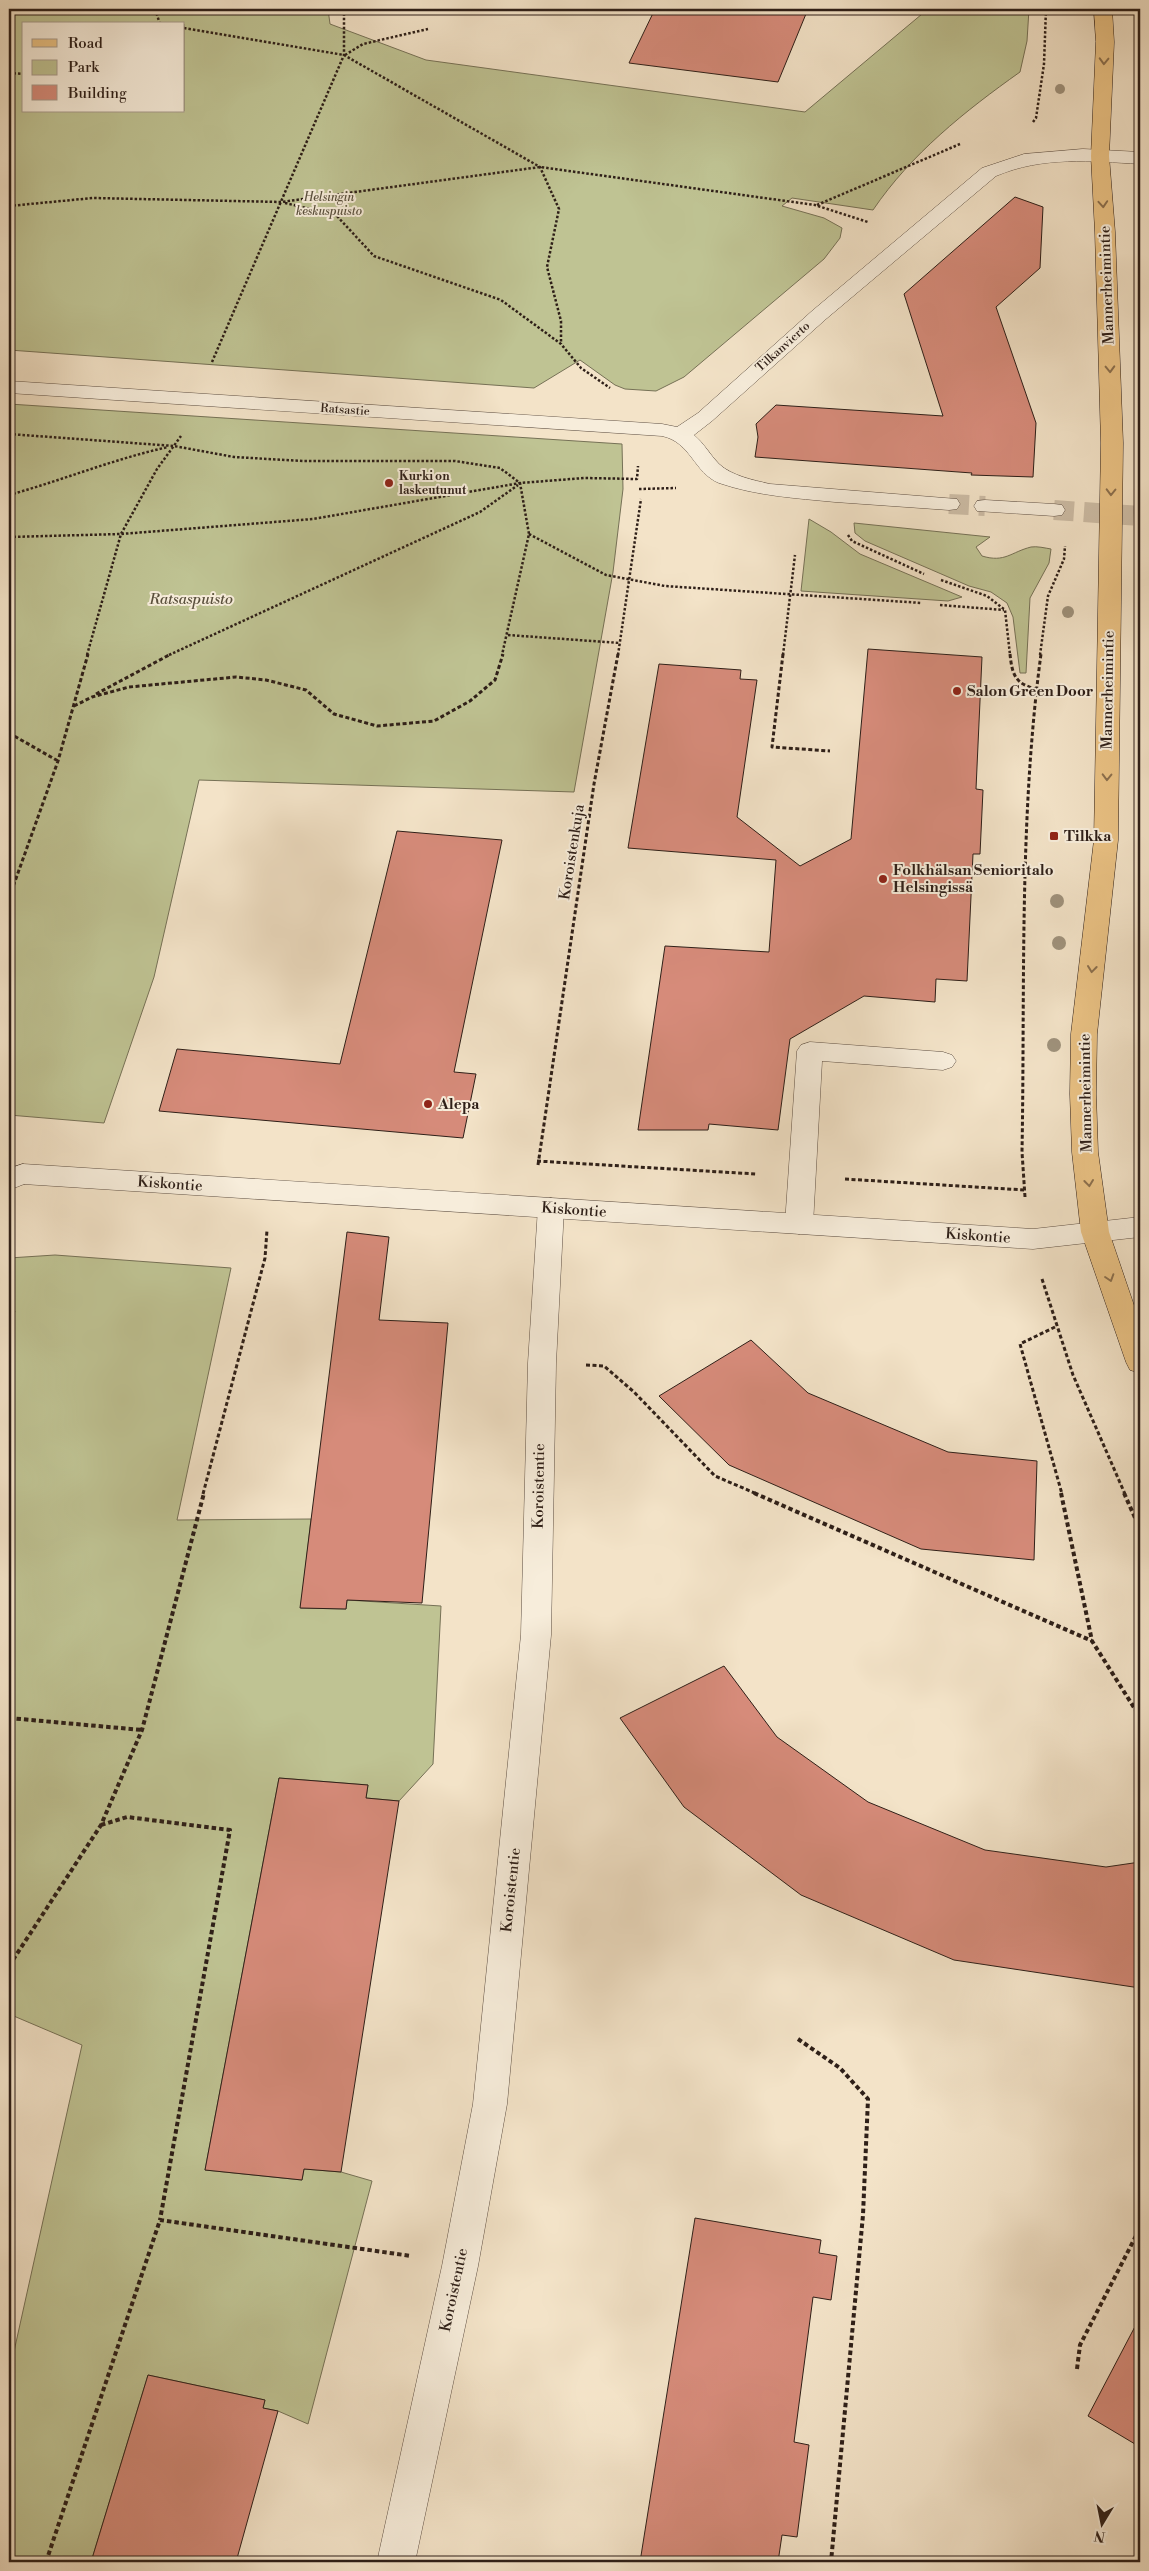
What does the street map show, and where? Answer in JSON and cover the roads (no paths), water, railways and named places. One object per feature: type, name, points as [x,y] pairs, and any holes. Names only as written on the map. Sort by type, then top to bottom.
[{"type":"main road","name":"Mannerheimintie","points":[[1103,9],[1105,42],[1100,156],[1105,232],[1112,443],[1106,840],[1084,1034],[1085,1152],[1095,1232],[1140,1362]]},
{"type":"street","name":"Tilkanvierto","points":[[681,434],[705,417],[819,315],[990,172],[1014,162],[1045,157],[1100,156],[1140,158]]},
{"type":"street","name":"Ratsastie","points":[[9,387],[642,428],[681,434]]},
{"type":"street","points":[[681,434],[692,444],[712,469],[724,477],[744,484],[770,490],[949,504]]},
{"type":"street","points":[[985,506],[1054,510]]},
{"type":"street","points":[[799,1224],[810,1051],[943,1061]]},
{"type":"street","name":"Kiskontie","points":[[14,1175],[1033,1239],[1140,1227]]},
{"type":"street","name":"Koroistentie","points":[[396,2562],[460,2266],[490,2104],[536,1635],[542,1363],[551,1208]]},
{"type":"tunnel","points":[[949,504],[985,506]]},
{"type":"tunnel","points":[[1054,510],[1140,516]]},
{"type":"place","name":"Kurki on laskeutunut","points":[[389,483]]},
{"type":"place","name":"Salon Green Door","points":[[957,691]]},
{"type":"place","name":"Tilkka","points":[[1054,836]]},
{"type":"place","name":"Folkhälsan Senioritalo Helsingissä","points":[[883,879]]},
{"type":"place","name":"Alepa","points":[[428,1104]]},
{"type":"park label","name":"Helsingin keskuspuisto","points":[[329,204]]},
{"type":"park label","name":"Ratsaspuisto","points":[[191,599]]}]
